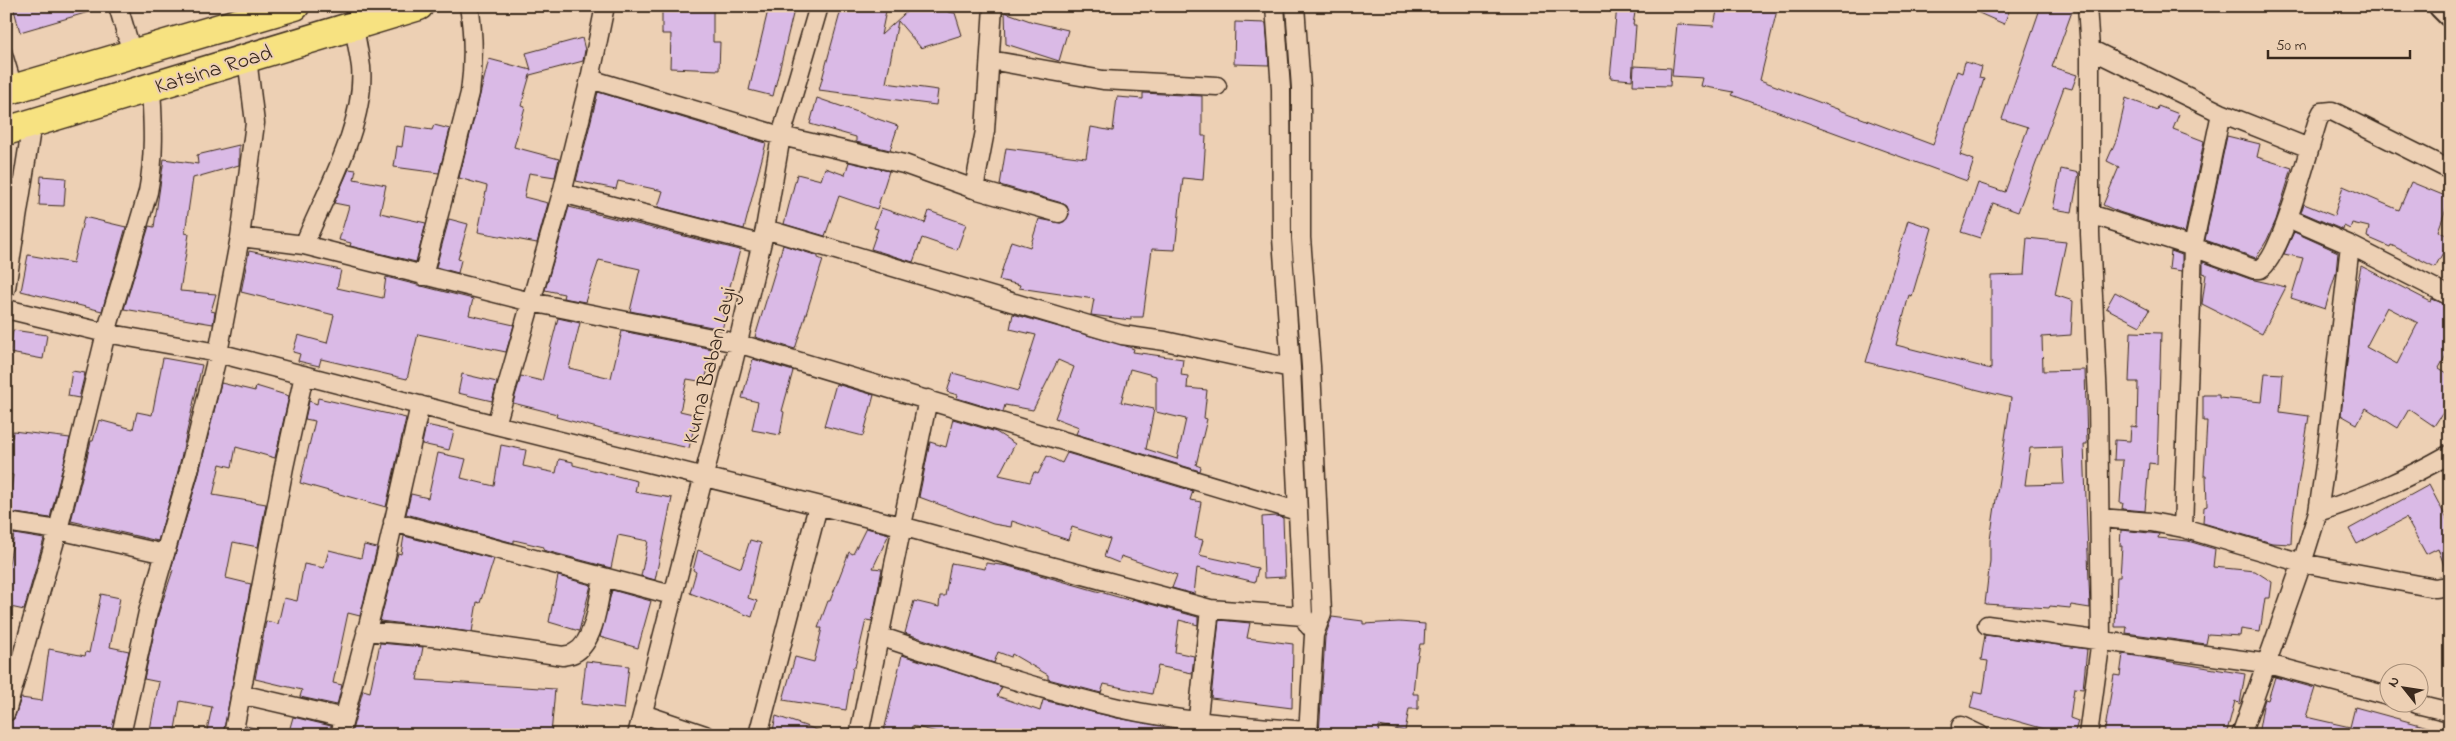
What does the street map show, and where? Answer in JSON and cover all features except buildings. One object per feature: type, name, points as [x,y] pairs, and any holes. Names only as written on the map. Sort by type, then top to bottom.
[{"type":"highway","name":"Katsina Road","points":[[12,89],[295,6]]},
{"type":"highway","name":"Katsina Road","points":[[19,127],[419,6]]},
{"type":"main road","points":[[2442,6],[2450,14]]},
{"type":"street","points":[[118,6],[132,53]]},
{"type":"street","points":[[423,276],[470,93],[474,64],[474,34],[469,6]]},
{"type":"street","points":[[496,426],[562,193],[590,79],[605,6]]},
{"type":"street","name":"Kurna Baban Layi","points":[[637,735],[763,236],[781,136],[819,6]]},
{"type":"street","points":[[974,189],[982,152],[990,60],[992,6]]},
{"type":"street","points":[[1275,6],[1281,89],[1282,238],[1291,368],[1303,616],[1314,635]]},
{"type":"street","points":[[879,636],[1034,686],[1197,728],[1308,733],[1314,635],[1322,614],[1311,366],[1301,238],[1301,88],[1295,6]]},
{"type":"street","points":[[2087,6],[2090,49],[2090,214],[2098,400],[2101,639],[2088,735]]},
{"type":"street","points":[[304,245],[354,126],[359,102],[361,68],[354,26]]},
{"type":"street","points":[[2090,49],[2221,113],[2309,148]]},
{"type":"street","points":[[121,735],[148,612],[218,353],[240,237],[255,123],[247,58]]},
{"type":"street","points":[[990,60],[1103,80],[1217,86]]},
{"type":"street","points":[[590,79],[781,136],[904,164],[974,189],[1059,213]]},
{"type":"street","points":[[6,712],[58,530],[106,333],[148,192],[153,168],[154,134],[151,87]]},
{"type":"street","points":[[2090,214],[2260,269],[2270,261],[2288,218],[2322,112],[2332,111],[2450,170]]},
{"type":"street","points":[[2183,528],[2193,248],[2221,113]]},
{"type":"street","points":[[6,288],[19,127]]},
{"type":"street","points":[[562,193],[763,236],[1122,335],[1165,341],[1291,368]]},
{"type":"street","points":[[2288,218],[2350,246],[2450,296]]},
{"type":"street","points":[[240,237],[304,245],[531,302],[737,343],[1297,511]]},
{"type":"street","points":[[2241,735],[2264,663],[2302,563],[2318,512],[2350,246]]},
{"type":"street","points":[[6,309],[106,333],[218,353],[496,426],[901,526],[1210,609],[1303,616]]},
{"type":"street","points":[[232,735],[304,375]]},
{"type":"street","points":[[859,735],[928,399]]},
{"type":"street","points":[[240,694],[342,727],[420,405]]},
{"type":"street","points":[[2318,512],[2387,488],[2450,454]]},
{"type":"street","points":[[758,735],[818,506]]},
{"type":"street","points":[[2100,518],[2151,522],[2183,528],[2302,563],[2435,588],[2450,586]]},
{"type":"street","points":[[6,522],[58,530],[165,554]]},
{"type":"street","points":[[393,522],[672,595]]},
{"type":"street","points":[[366,631],[440,638],[563,656],[574,653],[583,646],[593,627],[603,577]]},
{"type":"street","points":[[1197,728],[1210,609]]},
{"type":"street","points":[[1986,624],[2264,663],[2378,693]]},
{"type":"street","points":[[2428,707],[2450,712]]},
{"type":"street","points":[[643,714],[705,735]]},
{"type":"street","points":[[1961,726],[1980,735]]},
{"type":"lane","points":[[6,49],[12,89]]}]
